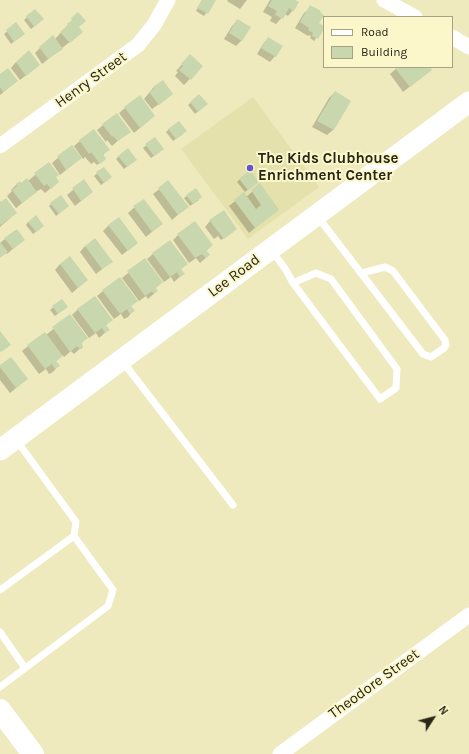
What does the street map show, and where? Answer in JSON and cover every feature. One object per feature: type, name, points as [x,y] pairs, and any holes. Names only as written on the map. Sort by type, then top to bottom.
[{"type":"main road","name":"Lee Road","points":[[8,445],[469,102]]},
{"type":"main road","points":[[0,710],[33,754]]},
{"type":"street","name":"Henry Street","points":[[0,146],[138,45],[154,25],[168,0]]},
{"type":"street","points":[[384,0],[413,16]]},
{"type":"street","points":[[453,38],[469,47]]},
{"type":"street","name":"Theodore Street","points":[[280,754],[469,615]]},
{"type":"lane","points":[[316,215],[423,354],[431,357],[444,348],[446,345],[445,340],[393,271],[385,267],[362,273]]},
{"type":"lane","points":[[271,249],[286,270],[293,284],[380,399],[396,388],[397,369],[331,278],[316,273],[293,284]]},
{"type":"lane","points":[[122,360],[233,505]]},
{"type":"lane","points":[[0,687],[108,606],[113,590],[74,536],[76,522],[8,445]]},
{"type":"lane","points":[[0,590],[74,536]]},
{"type":"lane","points":[[0,632],[25,668]]},
{"type":"shaded area","name":"The Kids Clubhouse Enrichment Center","points":[[253,97],[319,187],[248,239],[181,149]]},
{"type":"building","points":[[202,0],[216,0],[208,14],[197,8]]},
{"type":"building","points":[[272,0],[295,0],[299,2],[294,11],[289,8],[283,19],[275,15],[277,11],[268,6]]},
{"type":"building","points":[[310,5],[321,11],[320,12],[324,15],[319,23],[323,25],[323,31],[318,39],[312,36],[313,33],[308,30],[309,28],[300,22]]},
{"type":"building","points":[[35,9],[44,19],[34,27],[26,16]]},
{"type":"building","points":[[78,12],[86,21],[79,27],[83,32],[70,43],[60,32],[68,25],[67,24],[72,20],[71,18]]},
{"type":"building","points":[[237,19],[251,27],[242,41],[229,33]]},
{"type":"building","points":[[16,22],[25,34],[14,42],[6,30]]},
{"type":"building","points":[[53,35],[63,49],[48,59],[39,47]]},
{"type":"building","points":[[268,37],[283,46],[276,57],[261,48]]},
{"type":"building","points":[[29,50],[40,65],[26,76],[16,62]]},
{"type":"building","points":[[190,54],[203,66],[191,80],[179,70],[183,66],[181,64]]},
{"type":"building","points":[[8,68],[18,81],[3,92],[0,87],[0,74]]},
{"type":"building","points":[[395,68],[431,68],[432,70],[410,87]]},
{"type":"building","points":[[163,80],[173,94],[159,105],[149,92]]},
{"type":"building","points":[[335,91],[351,101],[334,130],[317,121]]},
{"type":"building","points":[[199,94],[208,104],[198,112],[190,102]]},
{"type":"building","points":[[140,95],[155,116],[140,128],[124,107]]},
{"type":"building","points":[[117,113],[131,132],[118,141],[113,136],[112,137],[102,124]]},
{"type":"building","points":[[179,121],[187,131],[176,139],[168,129]]},
{"type":"building","points":[[94,129],[110,150],[103,154],[106,159],[100,164],[91,152],[89,154],[79,140]]},
{"type":"building","points":[[155,137],[164,149],[154,156],[145,144]]},
{"type":"building","points":[[72,145],[82,158],[66,170],[57,156]]},
{"type":"building","points":[[128,148],[137,160],[127,167],[118,156]]},
{"type":"building","points":[[49,162],[59,175],[56,177],[59,182],[51,189],[47,184],[44,186],[34,173]]},
{"type":"building","points":[[104,167],[112,177],[104,183],[96,172]]},
{"type":"building","points":[[250,170],[259,182],[248,190],[239,179]]},
{"type":"building","points":[[27,178],[37,192],[22,203],[12,190],[17,186],[16,184],[20,181],[21,183]]},
{"type":"building","points":[[84,179],[93,192],[81,201],[72,188]]},
{"type":"building","points":[[168,180],[189,207],[178,215],[158,188]]},
{"type":"building","points":[[260,183],[279,210],[255,228],[234,200],[244,192],[256,209],[261,205],[251,190]]},
{"type":"building","points":[[196,188],[202,197],[193,204],[186,195]]},
{"type":"building","points":[[61,195],[69,206],[59,214],[50,203]]},
{"type":"building","points":[[6,198],[17,213],[1,225],[0,200],[1,202]]},
{"type":"building","points":[[144,199],[163,224],[152,232],[133,206]]},
{"type":"building","points":[[224,210],[237,229],[224,239],[209,220]]},
{"type":"building","points":[[36,215],[44,226],[36,232],[28,222]]},
{"type":"building","points":[[119,217],[138,243],[128,251],[108,225]]},
{"type":"building","points":[[195,221],[213,245],[206,250],[210,255],[206,258],[202,254],[195,258],[177,234]]},
{"type":"building","points":[[17,229],[25,240],[13,249],[4,238]]},
{"type":"building","points":[[95,238],[113,262],[102,269],[85,246]]},
{"type":"building","points":[[170,240],[188,264],[181,269],[185,274],[180,277],[177,272],[170,277],[152,253]]},
{"type":"building","points":[[0,242],[8,252],[0,258]]},
{"type":"building","points":[[70,256],[88,280],[78,288],[60,264]]},
{"type":"building","points":[[145,258],[163,282],[156,288],[158,291],[154,294],[152,291],[145,296],[127,271]]},
{"type":"building","points":[[120,277],[138,301],[131,306],[135,311],[130,314],[127,309],[120,314],[102,290]]},
{"type":"building","points":[[95,296],[113,320],[106,325],[110,330],[105,333],[102,328],[95,333],[77,309]]},
{"type":"building","points":[[62,299],[68,307],[58,314],[52,306]]},
{"type":"building","points":[[70,314],[88,338],[81,343],[83,346],[82,349],[77,346],[70,352],[52,327]]},
{"type":"building","points":[[0,331],[11,345],[1,352],[0,351]]},
{"type":"building","points":[[45,332],[63,356],[56,361],[60,366],[55,369],[52,364],[45,369],[27,345]]},
{"type":"building","points":[[11,357],[28,379],[16,388],[0,367],[0,365]]},
{"type":"place","name":"The Kids Clubhouse Enrichment Center","points":[[250,168]]}]
